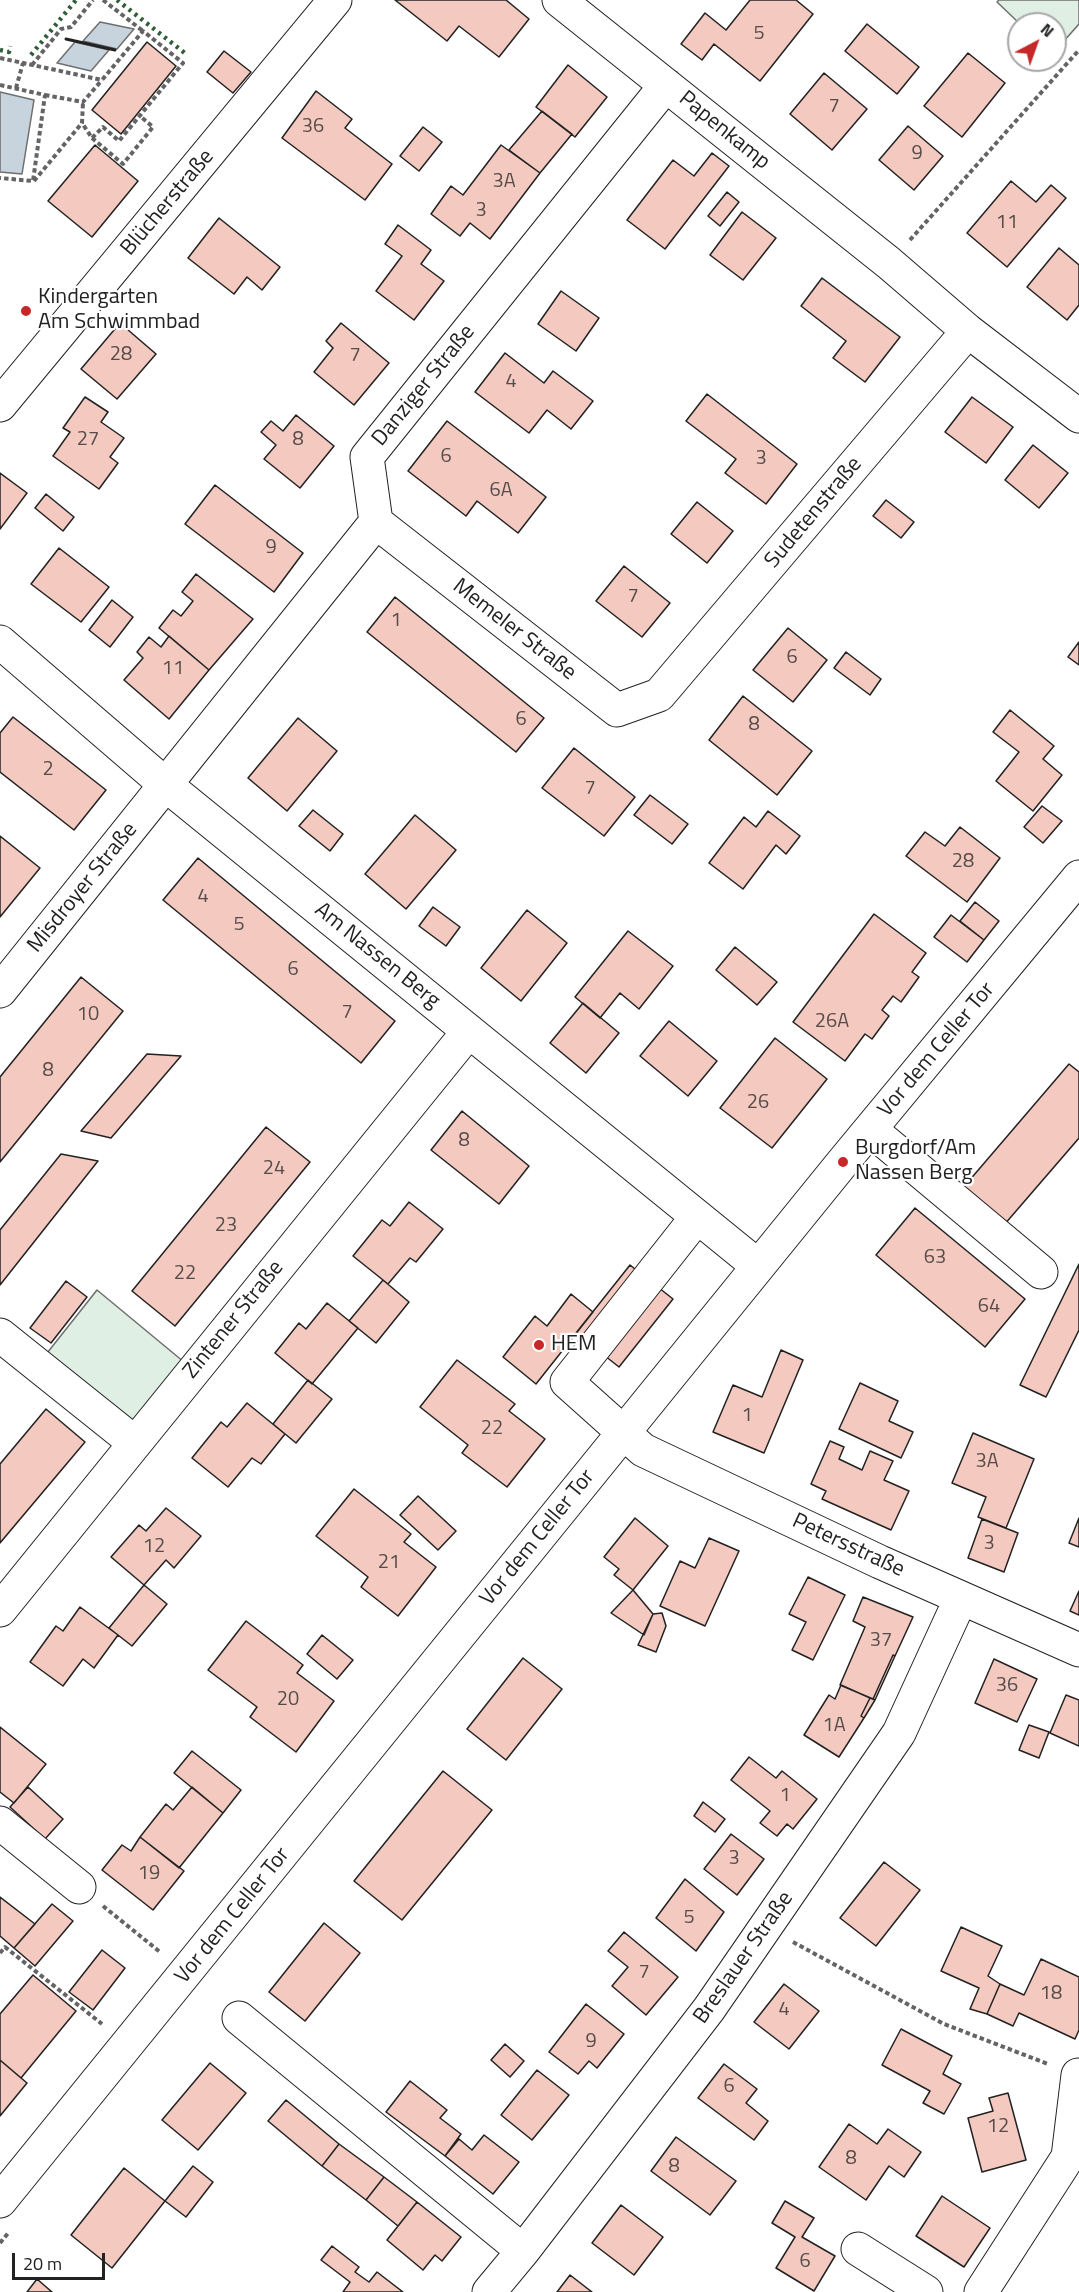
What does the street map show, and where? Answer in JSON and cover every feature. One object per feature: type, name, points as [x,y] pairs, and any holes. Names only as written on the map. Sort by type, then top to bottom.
[{"type":"street","name":"Blücherstraße","points":[[0,405],[335,0]]},
{"type":"street","name":"Papenkamp","points":[[558,0],[889,263],[968,331],[1079,416]]},
{"type":"street","name":"Danziger Straße","points":[[376,522],[367,458],[666,85]]},
{"type":"street","name":"Sudetenstraße","points":[[659,695],[968,331]]},
{"type":"street","name":"Memeler Straße","points":[[376,522],[617,710],[659,695]]},
{"type":"street","points":[[166,785],[376,522]]},
{"type":"street","name":"Am Nassen Berg","points":[[0,642],[166,785],[758,1266]]},
{"type":"street","name":"Misdroyer Straße","points":[[0,991],[166,785]]},
{"type":"street","name":"Vor dem Celler Tor","points":[[0,2201],[758,1266],[1079,877]]},
{"type":"street","name":"Zintener Straße","points":[[0,1610],[469,1031]]},
{"type":"street","points":[[871,1130],[1041,1272]]},
{"type":"street","name":"Petersstraße","points":[[697,1216],[567,1382],[643,1450],[961,1598],[1079,1650]]},
{"type":"street","points":[[0,1335],[135,1443]]},
{"type":"street","name":"Breslauer Straße","points":[[489,2292],[710,2009],[766,1928],[899,1732],[961,1598]]},
{"type":"street","points":[[0,1823],[79,1887]]},
{"type":"street","points":[[239,2018],[523,2251]]},
{"type":"street","points":[[981,2292],[1068,2157],[1078,2075]]},
{"type":"street","points":[[858,2249],[926,2292]]},
{"type":"path","points":[[32,65],[61,29],[71,27],[93,0]]},
{"type":"path","points":[[92,138],[103,127],[119,141],[183,63],[103,0]]},
{"type":"path","points":[[140,116],[153,127],[123,164],[92,138],[82,123],[83,102],[143,31]]},
{"type":"path","points":[[889,263],[1079,50]]},
{"type":"path","points":[[0,58],[102,80]]},
{"type":"path","points":[[16,88],[23,63]]},
{"type":"path","points":[[0,85],[83,102]]},
{"type":"path","points":[[33,181],[45,94]]},
{"type":"path","points":[[33,181],[82,123]]},
{"type":"path","points":[[0,178],[33,181]]},
{"type":"path","points":[[79,1887],[186,1973]]},
{"type":"path","points":[[766,1928],[944,2024],[1078,2075]]},
{"type":"path","points":[[0,1953],[5,1947],[108,2028]]},
{"type":"green space","points":[[999,0],[1079,0],[1079,24],[1067,38],[1067,12],[1007,12],[997,2]]},
{"type":"green space","points":[[97,1290],[190,1367],[134,1436],[40,1362]]},
{"type":"shaded area","points":[[100,22],[134,29],[117,49],[83,41]]},
{"type":"shaded area","points":[[75,42],[109,50],[91,71],[57,63]]},
{"type":"shaded area","points":[[0,92],[34,100],[22,174],[0,172]]},
{"type":"building","points":[[395,0],[506,0],[529,19],[499,57],[459,26],[447,41]]},
{"type":"building","points":[[750,0],[796,0],[813,14],[760,81],[714,44],[702,60],[681,44],[705,13],[726,30]]},
{"type":"building","points":[[867,24],[919,67],[897,94],[845,51]]},
{"type":"building","points":[[147,42],[176,66],[121,134],[92,110]]},
{"type":"building","points":[[224,51],[251,72],[233,93],[207,72]]},
{"type":"building","points":[[968,53],[1005,83],[962,137],[924,106]]},
{"type":"building","points":[[568,65],[607,97],[575,137],[536,107]]},
{"type":"building","points":[[824,73],[867,109],[832,150],[790,114]]},
{"type":"building","points":[[316,91],[352,119],[345,128],[392,164],[365,200],[282,138]]},
{"type":"building","points":[[542,111],[572,134],[540,173],[509,150]]},
{"type":"building","points":[[908,126],[943,156],[914,190],[879,160]]},
{"type":"building","points":[[423,127],[442,142],[419,171],[400,156]]},
{"type":"building","points":[[95,145],[138,181],[92,237],[48,201]]},
{"type":"building","points":[[501,145],[540,173],[490,239],[470,223],[460,236],[431,214],[451,186],[463,195]]},
{"type":"building","points":[[712,153],[729,166],[665,249],[627,220],[673,160],[694,176]]},
{"type":"building","points":[[1011,181],[1036,202],[1051,185],[1066,198],[1007,267],[967,233]]},
{"type":"building","points":[[727,192],[739,202],[720,226],[708,216]]},
{"type":"building","points":[[742,212],[776,238],[743,280],[710,255]]},
{"type":"building","points":[[219,218],[280,267],[262,290],[247,277],[234,294],[188,258]]},
{"type":"building","points":[[398,225],[431,250],[421,264],[444,281],[414,320],[376,291],[402,256],[385,244]]},
{"type":"building","points":[[1059,248],[1079,265],[1079,305],[1067,320],[1027,287]]},
{"type":"building","points":[[822,278],[900,337],[865,382],[833,358],[846,341],[801,306]]},
{"type":"building","points":[[561,291],[599,318],[576,351],[538,324]]},
{"type":"building","points":[[120,323],[156,354],[117,399],[81,369]]},
{"type":"building","points":[[341,323],[389,363],[354,405],[314,372],[333,348],[326,341]]},
{"type":"building","points":[[505,353],[544,383],[553,371],[593,401],[571,429],[547,410],[529,433],[475,392]]},
{"type":"building","points":[[707,394],[797,464],[766,504],[725,473],[736,459],[686,421]]},
{"type":"building","points":[[85,397],[108,412],[101,422],[124,438],[110,457],[118,463],[99,489],[53,456],[70,432],[63,428]]},
{"type":"building","points":[[972,397],[1013,427],[986,463],[945,432]]},
{"type":"building","points":[[296,415],[334,446],[300,488],[264,459],[276,445],[261,432],[271,421],[283,431]]},
{"type":"building","points":[[447,421],[546,497],[518,533],[477,501],[466,516],[408,471]]},
{"type":"building","points":[[1033,445],[1068,473],[1039,508],[1005,480]]},
{"type":"building","points":[[0,473],[27,493],[0,529]]},
{"type":"building","points":[[215,485],[303,553],[274,592],[185,524]]},
{"type":"building","points":[[46,494],[74,517],[63,531],[35,508]]},
{"type":"building","points":[[886,500],[914,522],[901,538],[873,516]]},
{"type":"building","points":[[697,502],[733,531],[707,563],[671,534]]},
{"type":"building","points":[[59,548],[109,587],[81,622],[31,584]]},
{"type":"building","points":[[624,566],[670,603],[642,637],[596,601]]},
{"type":"building","points":[[196,574],[253,619],[209,670],[159,628],[173,610],[181,616],[193,601],[182,592]]},
{"type":"building","points":[[395,597],[544,718],[516,752],[367,632]]},
{"type":"building","points":[[112,600],[133,617],[110,647],[89,630]]},
{"type":"building","points":[[788,628],[827,660],[793,702],[753,670]]},
{"type":"building","points":[[169,636],[209,670],[169,719],[124,680],[143,658],[137,652],[149,637],[161,647]]},
{"type":"building","points":[[1079,642],[1079,665],[1068,657]]},
{"type":"building","points":[[846,652],[881,679],[870,695],[834,668]]},
{"type":"building","points":[[743,696],[812,751],[777,795],[709,740]]},
{"type":"building","points":[[1010,710],[1054,746],[1043,759],[1062,775],[1033,811],[996,781],[1019,752],[993,732]]},
{"type":"building","points":[[13,717],[106,790],[74,830],[0,772],[0,733]]},
{"type":"building","points":[[298,718],[337,751],[287,811],[248,778]]},
{"type":"building","points":[[574,748],[635,797],[604,836],[542,788]]},
{"type":"building","points":[[650,795],[688,824],[672,844],[634,815]]},
{"type":"building","points":[[1042,806],[1062,821],[1043,843],[1024,827]]},
{"type":"building","points":[[313,810],[343,834],[330,851],[299,826]]},
{"type":"building","points":[[768,811],[800,836],[786,854],[776,845],[743,889],[709,863],[744,817],[756,827]]},
{"type":"building","points":[[415,815],[456,850],[406,909],[365,874]]},
{"type":"building","points":[[960,827],[1000,858],[967,902],[906,856],[925,832],[945,846]]},
{"type":"building","points":[[0,836],[40,868],[0,917]]},
{"type":"building","points":[[198,858],[395,1021],[361,1063],[163,900]]},
{"type":"building","points":[[975,902],[999,921],[984,940],[960,921]]},
{"type":"building","points":[[433,907],[460,927],[446,946],[419,926]]},
{"type":"building","points":[[527,910],[567,943],[521,1001],[481,968]]},
{"type":"building","points":[[874,914],[926,953],[912,972],[919,977],[901,1002],[893,996],[882,1010],[889,1016],[872,1039],[865,1034],[845,1061],[793,1022]]},
{"type":"building","points":[[951,915],[984,940],[967,962],[934,937]]},
{"type":"building","points":[[628,931],[673,966],[639,1009],[620,993],[600,1018],[575,997]]},
{"type":"building","points":[[735,947],[777,982],[757,1005],[716,970]]},
{"type":"building","points":[[81,977],[123,1011],[0,1162],[0,1077]]},
{"type":"building","points":[[583,1003],[619,1033],[586,1073],[550,1043]]},
{"type":"building","points":[[669,1021],[717,1061],[688,1096],[640,1056]]},
{"type":"building","points":[[775,1038],[827,1079],[772,1148],[720,1108]]},
{"type":"building","points":[[147,1054],[181,1056],[111,1138],[81,1131]]},
{"type":"building","points":[[1069,1064],[1079,1072],[1079,1138],[1004,1225],[962,1189]]},
{"type":"building","points":[[462,1111],[529,1166],[499,1204],[431,1150]]},
{"type":"building","points":[[266,1127],[310,1162],[175,1326],[132,1291]]},
{"type":"building","points":[[61,1154],[98,1161],[0,1285],[0,1230]]},
{"type":"building","points":[[409,1202],[443,1229],[416,1262],[410,1258],[388,1284],[353,1256],[382,1220],[390,1226]]},
{"type":"building","points":[[915,1208],[1025,1299],[985,1347],[876,1255]]},
{"type":"building","points":[[1079,1264],[1079,1330],[1046,1397],[1020,1385]]},
{"type":"building","points":[[630,1265],[673,1299],[619,1367],[576,1333]]},
{"type":"building","points":[[383,1280],[409,1302],[376,1343],[349,1321]]},
{"type":"building","points":[[66,1281],[87,1297],[51,1343],[30,1328]]},
{"type":"building","name":"HEM","points":[[571,1294],[593,1312],[536,1384],[503,1357],[535,1316],[547,1326]]},
{"type":"building","points":[[327,1303],[358,1328],[312,1384],[275,1353],[299,1323],[306,1329]]},
{"type":"building","points":[[781,1350],[803,1360],[764,1453],[713,1432],[733,1385],[762,1397]]},
{"type":"building","points":[[457,1360],[515,1404],[509,1411],[545,1439],[507,1487],[462,1453],[468,1445],[420,1407]]},
{"type":"building","points":[[308,1380],[332,1399],[296,1443],[273,1424]]},
{"type":"building","points":[[860,1383],[898,1401],[889,1421],[913,1432],[901,1458],[839,1429]]},
{"type":"building","points":[[247,1403],[285,1434],[261,1464],[252,1458],[228,1487],[192,1458],[221,1422],[227,1427]]},
{"type":"building","points":[[46,1409],[85,1442],[0,1543],[0,1464]]},
{"type":"building","points":[[973,1433],[1034,1459],[1006,1528],[978,1517],[986,1497],[952,1483]]},
{"type":"building","points":[[830,1441],[844,1447],[839,1459],[862,1470],[870,1451],[893,1461],[884,1480],[909,1491],[891,1530],[822,1499],[826,1491],[811,1484]]},
{"type":"building","points":[[354,1489],[411,1534],[404,1542],[436,1567],[398,1616],[361,1587],[368,1577],[316,1536]]},
{"type":"building","points":[[418,1496],[456,1531],[438,1550],[400,1515]]},
{"type":"building","points":[[166,1508],[201,1536],[174,1568],[166,1560],[144,1585],[111,1557],[139,1525],[146,1531]]},
{"type":"building","points":[[635,1518],[668,1546],[633,1590],[614,1575],[619,1569],[604,1557]]},
{"type":"building","points":[[1079,1518],[1079,1547],[1069,1543]]},
{"type":"building","points":[[982,1519],[1018,1533],[1004,1572],[968,1558]]},
{"type":"building","points":[[709,1538],[739,1551],[705,1626],[660,1606],[680,1561],[695,1568]]},
{"type":"building","points":[[808,1577],[845,1595],[813,1660],[792,1650],[806,1622],[789,1614]]},
{"type":"building","points":[[144,1585],[167,1604],[132,1646],[109,1628]]},
{"type":"building","points":[[633,1590],[653,1614],[644,1635],[611,1613]]},
{"type":"building","points":[[1079,1591],[1079,1615],[1070,1611]]},
{"type":"building","points":[[863,1597],[913,1617],[873,1699],[840,1685],[865,1627],[853,1621]]},
{"type":"building","points":[[80,1607],[118,1635],[94,1668],[83,1659],[63,1686],[30,1662],[56,1626],[63,1631]]},
{"type":"building","points":[[662,1613],[666,1626],[656,1652],[638,1645],[653,1614]]},
{"type":"building","points":[[246,1621],[303,1665],[297,1673],[334,1701],[296,1752],[250,1717],[257,1707],[208,1670]]},
{"type":"building","points":[[322,1635],[353,1660],[337,1679],[307,1654]]},
{"type":"building","points":[[893,1655],[895,1656],[875,1700],[873,1699]]},
{"type":"building","points":[[523,1658],[562,1689],[506,1760],[467,1729]]},
{"type":"building","points":[[994,1659],[1037,1679],[1017,1722],[975,1703]]},
{"type":"building","points":[[841,1685],[870,1698],[861,1716],[864,1718],[839,1757],[804,1735],[829,1695],[835,1699]]},
{"type":"building","points":[[1066,1695],[1079,1700],[1079,1746],[1050,1733]]},
{"type":"building","points":[[870,1698],[875,1700],[864,1718],[861,1716]]},
{"type":"building","points":[[1029,1725],[1049,1732],[1039,1758],[1019,1750]]},
{"type":"building","points":[[0,1727],[46,1764],[14,1803],[0,1792]]},
{"type":"building","points":[[192,1751],[241,1790],[223,1813],[174,1773]]},
{"type":"building","points":[[749,1757],[776,1778],[782,1771],[817,1799],[793,1829],[787,1824],[777,1836],[760,1823],[770,1811],[731,1780]]},
{"type":"building","points":[[443,1771],[492,1810],[402,1920],[354,1881]]},
{"type":"building","points":[[28,1787],[63,1819],[45,1839],[10,1807]]},
{"type":"building","points":[[192,1787],[223,1813],[179,1868],[140,1837],[166,1804],[173,1810]]},
{"type":"building","points":[[703,1802],[725,1819],[715,1832],[694,1816]]},
{"type":"building","points":[[731,1834],[764,1859],[737,1895],[704,1869]]},
{"type":"building","points":[[140,1837],[184,1871],[153,1910],[102,1870],[122,1845],[131,1851]]},
{"type":"building","points":[[884,1862],[920,1890],[876,1946],[840,1918]]},
{"type":"building","points":[[685,1879],[724,1912],[696,1951],[656,1918]]},
{"type":"building","points":[[0,1897],[35,1924],[14,1948],[0,1936]]},
{"type":"building","points":[[52,1904],[73,1921],[35,1966],[14,1948]]},
{"type":"building","points":[[324,1923],[360,1953],[305,2021],[269,1992]]},
{"type":"building","points":[[961,1927],[1002,1946],[988,1976],[1000,1984],[987,2014],[970,2009],[979,1988],[941,1971]]},
{"type":"building","points":[[624,1932],[678,1977],[646,2015],[612,1986],[628,1967],[608,1951]]},
{"type":"building","points":[[102,1950],[125,1968],[93,2010],[69,1992]]},
{"type":"building","points":[[1041,1959],[1079,1977],[1079,2030],[1075,2039],[1019,2013],[1013,2026],[987,2014],[1000,1984],[1024,1995]]},
{"type":"building","points":[[33,1975],[76,2011],[21,2078],[0,2060],[0,2014]]},
{"type":"building","points":[[784,1984],[819,2011],[789,2049],[754,2022]]},
{"type":"building","points":[[586,2004],[624,2034],[597,2068],[589,2061],[578,2074],[549,2052]]},
{"type":"building","points":[[901,2029],[952,2056],[943,2074],[961,2084],[944,2114],[923,2103],[930,2091],[882,2065]]},
{"type":"building","points":[[505,2044],[524,2061],[510,2077],[491,2060]]},
{"type":"building","points":[[0,2060],[27,2083],[0,2116]]},
{"type":"building","points":[[210,2063],[246,2093],[198,2150],[162,2120]]},
{"type":"building","points":[[724,2064],[757,2089],[746,2103],[768,2121],[754,2140],[698,2098]]},
{"type":"building","points":[[537,2070],[569,2095],[532,2140],[501,2115]]},
{"type":"building","points":[[410,2081],[447,2110],[440,2118],[461,2134],[445,2156],[386,2112]]},
{"type":"building","points":[[1008,2093],[1026,2160],[982,2172],[968,2118],[993,2111],[989,2098]]},
{"type":"building","points":[[286,2100],[339,2144],[322,2166],[268,2121]]},
{"type":"building","points":[[849,2124],[877,2144],[888,2129],[921,2152],[904,2177],[889,2166],[866,2200],[819,2167]]},
{"type":"building","points":[[484,2135],[519,2162],[493,2194],[445,2156],[459,2139],[472,2150]]},
{"type":"building","points":[[676,2137],[736,2181],[710,2215],[651,2171]]},
{"type":"building","points":[[339,2144],[384,2177],[366,2200],[322,2166]]},
{"type":"building","points":[[193,2166],[213,2182],[186,2217],[165,2201]]},
{"type":"building","points":[[124,2168],[165,2201],[112,2268],[71,2235]]},
{"type":"building","points":[[384,2177],[417,2202],[398,2226],[366,2200]]},
{"type":"building","points":[[942,2196],[990,2228],[964,2267],[916,2236]]},
{"type":"building","points":[[785,2201],[814,2218],[802,2237],[835,2256],[814,2291],[776,2268],[795,2237],[772,2223]]},
{"type":"building","points":[[417,2202],[461,2237],[442,2261],[435,2255],[423,2270],[387,2240]]},
{"type":"building","points":[[621,2205],[663,2237],[634,2275],[592,2243]]},
{"type":"building","points":[[332,2246],[359,2267],[355,2272],[369,2282],[377,2272],[403,2292],[343,2292],[350,2282],[321,2260]]},
{"type":"building","points":[[570,2275],[592,2292],[557,2292]]},
{"type":"building","points":[[37,2279],[52,2292],[27,2292]]},
{"type":"hedge","points":[[31,55],[76,0]]},
{"type":"hedge","points":[[117,0],[186,54]]},
{"type":"hedge","points":[[0,50],[9,52],[10,46]]},
{"type":"wall","points":[[66,39],[115,50]]},
{"type":"place","name":"Kindergarten Am Schwimmbad","points":[[26,311]]},
{"type":"place","name":"Burgdorf/Am Nassen Berg","points":[[843,1162]]},
{"type":"place","name":"HEM","points":[[539,1345]]}]
